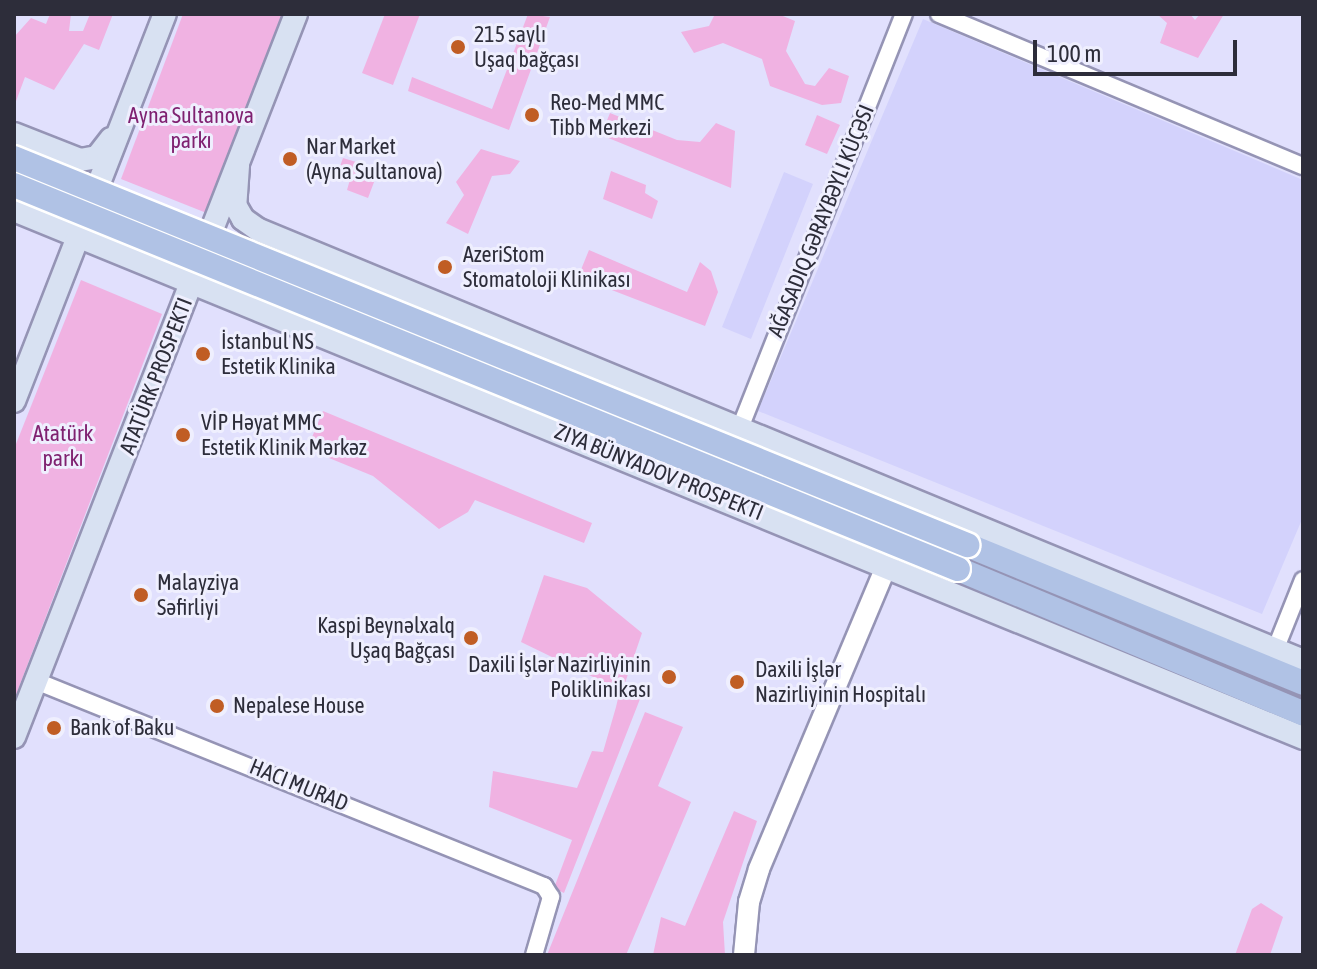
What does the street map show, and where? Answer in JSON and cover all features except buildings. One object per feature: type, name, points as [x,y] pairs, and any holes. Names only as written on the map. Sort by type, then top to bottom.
[{"type":"main road","points":[[14,401],[165,14]]},
{"type":"main road","name":"ATATÜRK PROSPEKTI","points":[[14,737],[296,14]]},
{"type":"main road","points":[[14,134],[88,160],[104,151],[125,114]]},
{"type":"main road","points":[[14,158],[1303,683]]},
{"type":"main road","points":[[238,166],[233,198],[243,219],[360,272],[1303,663]]},
{"type":"main road","name":"ZIYA BÜNYADOV PROSPEKTI","points":[[14,185],[958,569],[1303,713]]},
{"type":"main road","name":"ZIYA BÜNYADOV PROSPEKTI","points":[[14,210],[192,285],[887,564],[1303,738]]},
{"type":"main road","points":[[50,225],[63,259],[54,301]]},
{"type":"main road","points":[[342,343],[314,324],[308,315],[310,295],[323,278],[360,272]]},
{"type":"main road","points":[[1107,603],[1275,650]]},
{"type":"main road","points":[[1097,627],[1246,714],[1303,732]]},
{"type":"street","points":[[740,428],[904,14]]},
{"type":"street","points":[[939,14],[1303,166]]},
{"type":"street","points":[[750,952],[759,869],[887,564]]},
{"type":"street","points":[[1275,650],[1303,580]]},
{"type":"street","points":[[36,681],[544,886],[550,901],[534,955]]},
{"type":"shaded area","points":[[923,19],[1303,180],[1303,517],[1262,614],[758,411]]},
{"type":"shaded area","points":[[784,172],[813,184],[751,339],[722,327]]},
{"type":"green space","points":[[50,14],[71,14],[69,31],[83,31],[90,14],[113,14],[99,50],[84,44],[54,90],[25,77],[15,104],[14,37],[31,18],[46,24]]},
{"type":"green space","name":"Ayna Sultanova parkı","points":[[183,14],[282,14],[209,214],[121,179]]},
{"type":"green space","points":[[385,14],[420,14],[393,85],[362,73]]},
{"type":"green space","points":[[528,14],[550,17],[509,130],[408,91],[412,77],[492,109]]},
{"type":"green space","points":[[715,14],[778,14],[795,21],[786,51],[805,84],[815,86],[829,68],[849,76],[841,103],[822,105],[770,86],[762,59],[723,43],[694,53],[681,32],[709,26]]},
{"type":"green space","points":[[1157,14],[1190,14],[1195,20],[1200,14],[1224,14],[1198,58],[1160,43],[1167,23]]},
{"type":"green space","points":[[610,113],[677,140],[700,142],[716,123],[735,131],[731,188],[601,135]]},
{"type":"green space","points":[[817,115],[840,125],[827,154],[805,145]]},
{"type":"green space","points":[[481,149],[520,161],[510,174],[492,176],[468,234],[446,223],[464,195],[456,182]]},
{"type":"green space","points":[[343,158],[379,169],[368,198],[347,190],[351,176],[339,169]]},
{"type":"green space","points":[[611,171],[646,185],[645,193],[658,201],[652,219],[603,199]]},
{"type":"green space","points":[[589,250],[687,292],[700,262],[711,271],[718,292],[705,326],[578,277]]},
{"type":"green space","name":"Atatürk parkı","points":[[81,280],[162,314],[14,700],[14,449]]},
{"type":"green space","points":[[323,411],[592,523],[584,543],[475,500],[468,512],[439,529],[373,476],[307,449]]},
{"type":"green space","points":[[544,575],[587,588],[642,633],[625,683],[640,699],[564,893],[554,888],[572,840],[489,807],[493,771],[577,788],[592,751],[603,752],[616,707],[620,690],[521,642]]},
{"type":"green space","points":[[645,712],[683,727],[658,786],[691,802],[626,955],[547,955]]},
{"type":"green space","points":[[734,811],[757,821],[723,922],[725,955],[653,955],[661,917],[685,926]]},
{"type":"green space","points":[[1261,903],[1283,917],[1270,955],[1235,955],[1252,909]]},
{"type":"place","name":"215 saylı Uşaq bağçası","points":[[458,47]]},
{"type":"place","name":"Reo-Med MMC Tibb Merkezi","points":[[532,115]]},
{"type":"place","name":"Nar Market (Ayna Sultanova)","points":[[290,159]]},
{"type":"place","name":"AzeriStom Stomatoloji Klinikası","points":[[445,267]]},
{"type":"place","name":"İstanbul NS Estetik Klinika","points":[[203,354]]},
{"type":"place","name":"VİP Həyat MMC Estetik Klinik Mərkəz","points":[[183,435]]},
{"type":"place","name":"Malayziya Səfirliyi","points":[[141,595]]},
{"type":"place","name":"Kaspi Beynəlxalq Uşaq Bağçası","points":[[471,638]]},
{"type":"place","name":"Daxili İşlər Nazirliyinin Poliklinikası","points":[[669,677]]},
{"type":"place","name":"Daxili İşlər Nazirliyinin Hospitalı","points":[[737,682]]},
{"type":"place","name":"Nepalese House","points":[[217,706]]},
{"type":"place","name":"Bank of Baku","points":[[54,728]]}]
